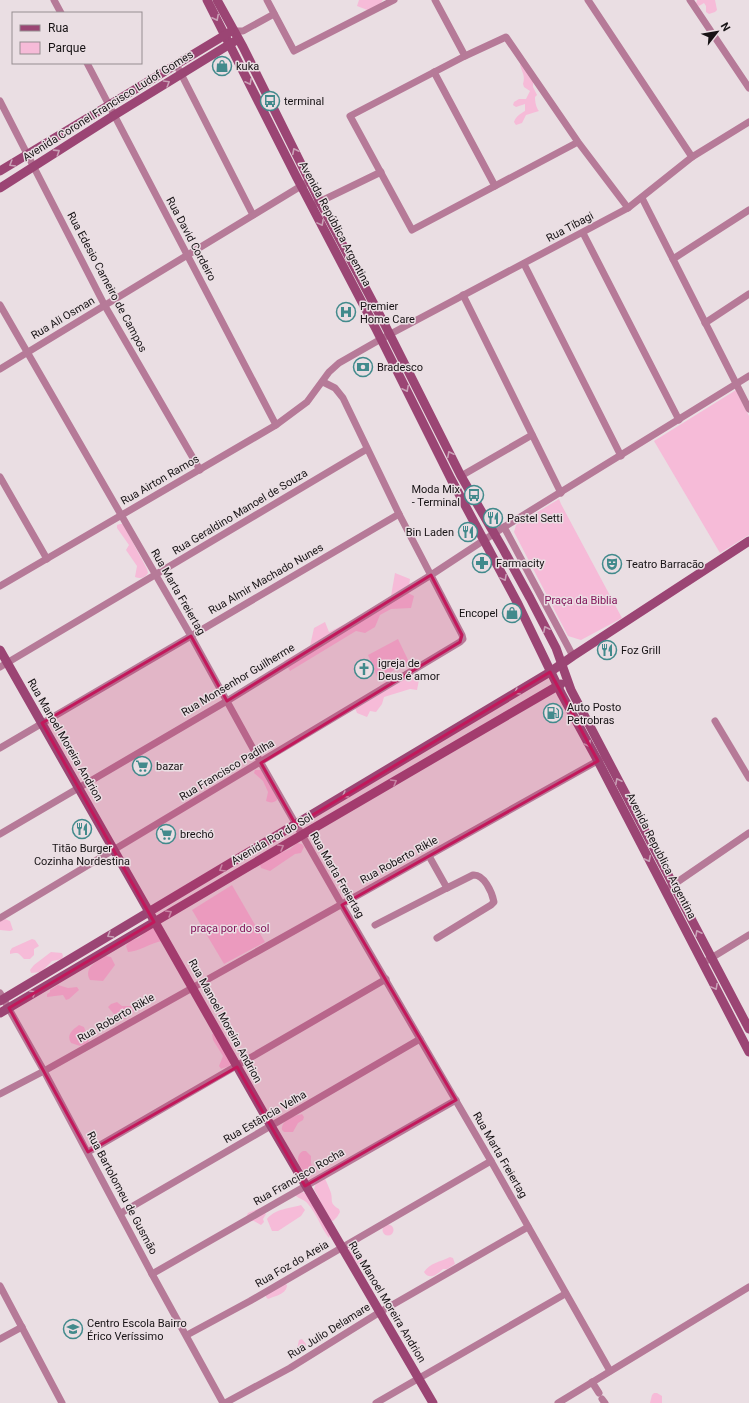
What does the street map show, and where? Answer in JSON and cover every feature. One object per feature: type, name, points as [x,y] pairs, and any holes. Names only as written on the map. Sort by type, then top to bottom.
[{"type":"street","points":[[54,0],[60,12]]},
{"type":"street","name":"Avenida República Argentina","points":[[207,0],[301,186],[316,204],[385,337],[530,598],[556,648],[562,664]]},
{"type":"street","name":"Avenida República Argentina","points":[[217,0],[238,33],[310,181],[316,204]]},
{"type":"street","points":[[267,0],[294,51],[394,0]]},
{"type":"street","points":[[435,0],[464,56]]},
{"type":"street","points":[[588,0],[692,157]]},
{"type":"street","points":[[690,0],[749,88]]},
{"type":"street","points":[[238,33],[274,14]]},
{"type":"street","name":"Avenida Coronel Francisco Ludof Gomes","points":[[0,170],[225,35],[238,33]]},
{"type":"street","name":"Avenida Coronel Francisco Ludof Gomes","points":[[0,188],[230,44],[238,33]]},
{"type":"street","points":[[578,142],[412,230],[350,116],[464,56],[506,36],[578,142],[628,208]]},
{"type":"street","name":"Rua David Cordeiro","points":[[87,64],[113,116],[276,425]]},
{"type":"street","points":[[176,64],[253,215]]},
{"type":"street","points":[[434,72],[495,186]]},
{"type":"street","name":"Rua Edesio Carneiro de Campos","points":[[0,101],[104,306],[200,470]]},
{"type":"street","name":"Rua Tibagi","points":[[323,382],[338,362],[628,208],[692,157],[749,122]]},
{"type":"street","points":[[316,204],[381,172]]},
{"type":"street","name":"Rua Ali Osman","points":[[0,370],[310,181]]},
{"type":"street","points":[[642,198],[749,409]]},
{"type":"street","points":[[673,259],[749,210]]},
{"type":"street","points":[[583,233],[679,420]]},
{"type":"street","points":[[524,264],[621,456]]},
{"type":"street","points":[[705,323],[749,294]]},
{"type":"street","points":[[463,295],[561,493]]},
{"type":"street","name":"Rua Marta Freiertag","points":[[0,305],[122,515],[296,825],[456,1100],[610,1371]]},
{"type":"street","name":"Avenida República Argentina","points":[[385,337],[451,479],[518,604],[550,672]]},
{"type":"street","name":"Rua Monsenhor Guilherme","points":[[0,834],[227,701],[749,376]]},
{"type":"street","points":[[323,382],[335,388],[343,398],[399,514],[431,575]]},
{"type":"street","name":"Rua Airton Ramos","points":[[0,586],[276,425],[308,402],[323,382]]},
{"type":"street","points":[[461,476],[532,435]]},
{"type":"street","name":"Rua Geraldino Manoel de Souza","points":[[4,664],[368,449]]},
{"type":"street","points":[[0,476],[47,559]]},
{"type":"street","name":"Rua Almir Machado Nunes","points":[[0,748],[399,514]]},
{"type":"street","points":[[504,528],[573,656]]},
{"type":"street","name":"Avenida Por do Sol","points":[[1,997],[296,825],[550,672],[749,541]]},
{"type":"street","name":"Rua Francisco Padilha","points":[[0,918],[261,763],[460,642],[463,639],[462,635],[431,575]]},
{"type":"street","name":"Rua Manoel Moreira Andrion","points":[[0,650],[4,664],[42,724],[305,1186],[433,1403]]},
{"type":"street","name":"Avenida Republica Argentina","points":[[562,664],[566,681],[602,759],[707,961],[749,1052]]},
{"type":"street","name":"Avenida Republica Argentina","points":[[550,672],[602,759]]},
{"type":"street","name":"Avenida Por do Sol","points":[[0,1014],[154,922],[566,681]]},
{"type":"street","points":[[715,721],[749,778]]},
{"type":"street","name":"Rua Roberto Rikle","points":[[0,1094],[602,759]]},
{"type":"street","points":[[669,888],[749,833]]},
{"type":"street","points":[[429,856],[447,888]]},
{"type":"street","points":[[375,925],[473,875],[478,875],[482,878],[494,902],[437,938]]},
{"type":"street","points":[[707,961],[749,935]]},
{"type":"street","name":"Avenida Republica Argentina","points":[[707,961],[749,1029]]},
{"type":"street","points":[[88,1152],[237,1067],[386,979]]},
{"type":"street","name":"Rua Bartolomeu de Gusmão","points":[[1,997],[9,1008],[44,1070],[152,1274],[224,1403]]},
{"type":"street","name":"Rua Estância Velha","points":[[121,1214],[420,1040]]},
{"type":"street","name":"Rua Francisco Rocha","points":[[152,1274],[456,1100]]},
{"type":"street","name":"Rua Foz do Areia","points":[[186,1336],[250,1301],[491,1161]]},
{"type":"street","name":"Rua Julio Delamare","points":[[224,1403],[290,1368],[380,1312],[528,1227]]},
{"type":"street","points":[[0,1286],[62,1403]]},
{"type":"street","points":[[558,1403],[749,1286]]},
{"type":"street","points":[[376,1403],[566,1294]]},
{"type":"street","points":[[0,1339],[22,1327]]},
{"type":"street","points":[[592,1382],[602,1398]]},
{"type":"highlighted area","points":[[431,575],[462,635],[460,642],[261,763],[296,825],[550,672],[598,761],[342,905],[456,1100],[305,1186],[237,1067],[88,1152],[9,1008],[154,922],[42,723],[191,636],[227,701]]},
{"type":"green space","points":[[359,0],[383,0],[376,9],[370,11],[357,6]]},
{"type":"green space","points":[[697,0],[715,0],[717,10],[709,14],[706,12],[706,6],[704,3],[699,6],[696,4]]},
{"type":"green space","points":[[521,60],[533,80],[533,87],[537,95],[535,97],[535,102],[539,111],[526,115],[522,123],[516,125],[514,122],[518,115],[525,111],[525,104],[516,107],[513,105],[514,102],[519,99],[526,99],[530,91],[524,87],[523,84],[524,77],[520,65]]},
{"type":"green space","points":[[736,390],[749,416],[749,535],[720,553],[654,441]]},
{"type":"green space","name":"Praça da Biblia","points":[[559,499],[622,618],[581,640],[568,636],[514,532],[516,525]]},
{"type":"green space","points":[[123,524],[147,569],[148,573],[144,577],[135,577],[137,566],[126,550],[129,545],[117,528],[117,525]]},
{"type":"green space","points":[[395,573],[410,579],[408,593],[414,596],[411,608],[391,609],[380,615],[375,627],[365,633],[356,631],[290,671],[284,661],[310,646],[314,628],[325,622],[329,632],[357,618],[391,596]]},
{"type":"green space","points":[[398,639],[409,662],[378,679],[368,655]]},
{"type":"green space","points":[[396,677],[413,677],[419,680],[417,690],[410,689],[384,697],[382,704],[376,712],[370,711],[367,717],[357,713],[354,705],[380,691],[380,685]]},
{"type":"green space","points":[[255,770],[261,770],[277,793],[276,801],[266,801],[268,792],[263,781],[254,773]]},
{"type":"green space","points":[[297,843],[302,844],[304,847],[301,853],[295,854],[270,871],[261,868],[260,865],[275,855],[290,849]]},
{"type":"green space","name":"praça por do sol","points":[[232,885],[265,942],[224,964],[192,910]]},
{"type":"green space","points":[[5,919],[10,921],[13,930],[0,930],[0,921]]},
{"type":"green space","points":[[156,927],[162,941],[136,951],[128,952],[126,946],[130,941],[139,938],[149,928]]},
{"type":"green space","points":[[32,939],[35,940],[39,946],[34,949],[34,955],[30,959],[24,959],[17,953],[10,954],[12,948]]},
{"type":"green space","points":[[51,952],[62,953],[62,959],[52,961],[41,972],[31,973],[30,970],[34,965]]},
{"type":"green space","points":[[105,956],[111,957],[115,965],[103,981],[90,980],[88,972],[90,968]]},
{"type":"green space","points":[[58,985],[68,988],[77,987],[79,990],[66,1000],[63,995],[47,997],[50,990]]},
{"type":"green space","points":[[117,1002],[122,1006],[131,1006],[134,1011],[125,1019],[118,1019],[108,1007]]},
{"type":"green space","points":[[79,1025],[84,1027],[89,1040],[88,1043],[80,1046],[71,1043],[69,1038],[72,1031]]},
{"type":"green space","points":[[212,1034],[215,1034],[232,1062],[228,1067],[221,1069],[219,1066],[223,1056],[213,1040]]},
{"type":"green space","points":[[302,1114],[304,1117],[303,1120],[298,1123],[293,1132],[284,1132],[282,1130],[282,1127],[286,1121],[292,1117]]},
{"type":"green space","points":[[303,1151],[306,1151],[311,1156],[313,1168],[309,1173],[303,1169],[298,1160],[298,1156]]},
{"type":"green space","points":[[324,1177],[331,1192],[332,1202],[340,1212],[333,1221],[329,1220],[314,1189],[316,1183]]},
{"type":"green space","points":[[302,1192],[308,1194],[330,1235],[329,1238],[308,1204],[295,1195]]},
{"type":"green space","points":[[301,1205],[305,1210],[301,1216],[278,1231],[272,1231],[267,1219],[271,1215],[279,1211]]},
{"type":"green space","points":[[260,1208],[266,1214],[263,1219],[264,1222],[261,1225],[254,1221],[247,1221],[245,1219],[248,1213]]},
{"type":"green space","points":[[388,1224],[392,1226],[394,1230],[392,1234],[388,1236],[384,1234],[382,1230],[384,1226]]},
{"type":"green space","points":[[351,1245],[358,1247],[364,1264],[363,1266],[359,1266],[348,1251]]},
{"type":"green space","points":[[450,1257],[453,1258],[455,1264],[447,1269],[443,1269],[434,1276],[428,1276],[424,1272],[432,1265]]},
{"type":"green space","points":[[284,1283],[287,1285],[283,1293],[268,1299],[266,1297],[266,1294]]},
{"type":"green space","points":[[302,1339],[306,1344],[306,1347],[301,1352],[298,1352],[297,1349],[299,1340]]},
{"type":"green space","points":[[654,1393],[662,1396],[662,1403],[650,1403]]},
{"type":"place","name":"kuka","points":[[222,66]]},
{"type":"place","name":"terminal","points":[[270,101]]},
{"type":"place","name":"Premier Home Care","points":[[346,312]]},
{"type":"place","name":"Bradesco","points":[[363,367]]},
{"type":"place","name":"Moda Mix - Terminal","points":[[474,495]]},
{"type":"place","name":"Pastel Setti","points":[[493,518]]},
{"type":"place","name":"Bin Laden","points":[[468,532]]},
{"type":"place","name":"Farmacity","points":[[482,563]]},
{"type":"place","name":"Teatro Barracão","points":[[612,564]]},
{"type":"place","name":"Encopel","points":[[512,613]]},
{"type":"place","name":"Foz Grill","points":[[607,650]]},
{"type":"place","name":"igreja de Deus é amor","points":[[364,669]]},
{"type":"place","name":"Auto Posto Petrobras","points":[[553,713]]},
{"type":"place","name":"bazar","points":[[142,766]]},
{"type":"place","name":"Titão Burger Cozinha Nordestina","points":[[82,829]]},
{"type":"place","name":"brechó","points":[[166,834]]},
{"type":"place","name":"Centro Escola Bairro Érico Veríssimo","points":[[73,1329]]}]
